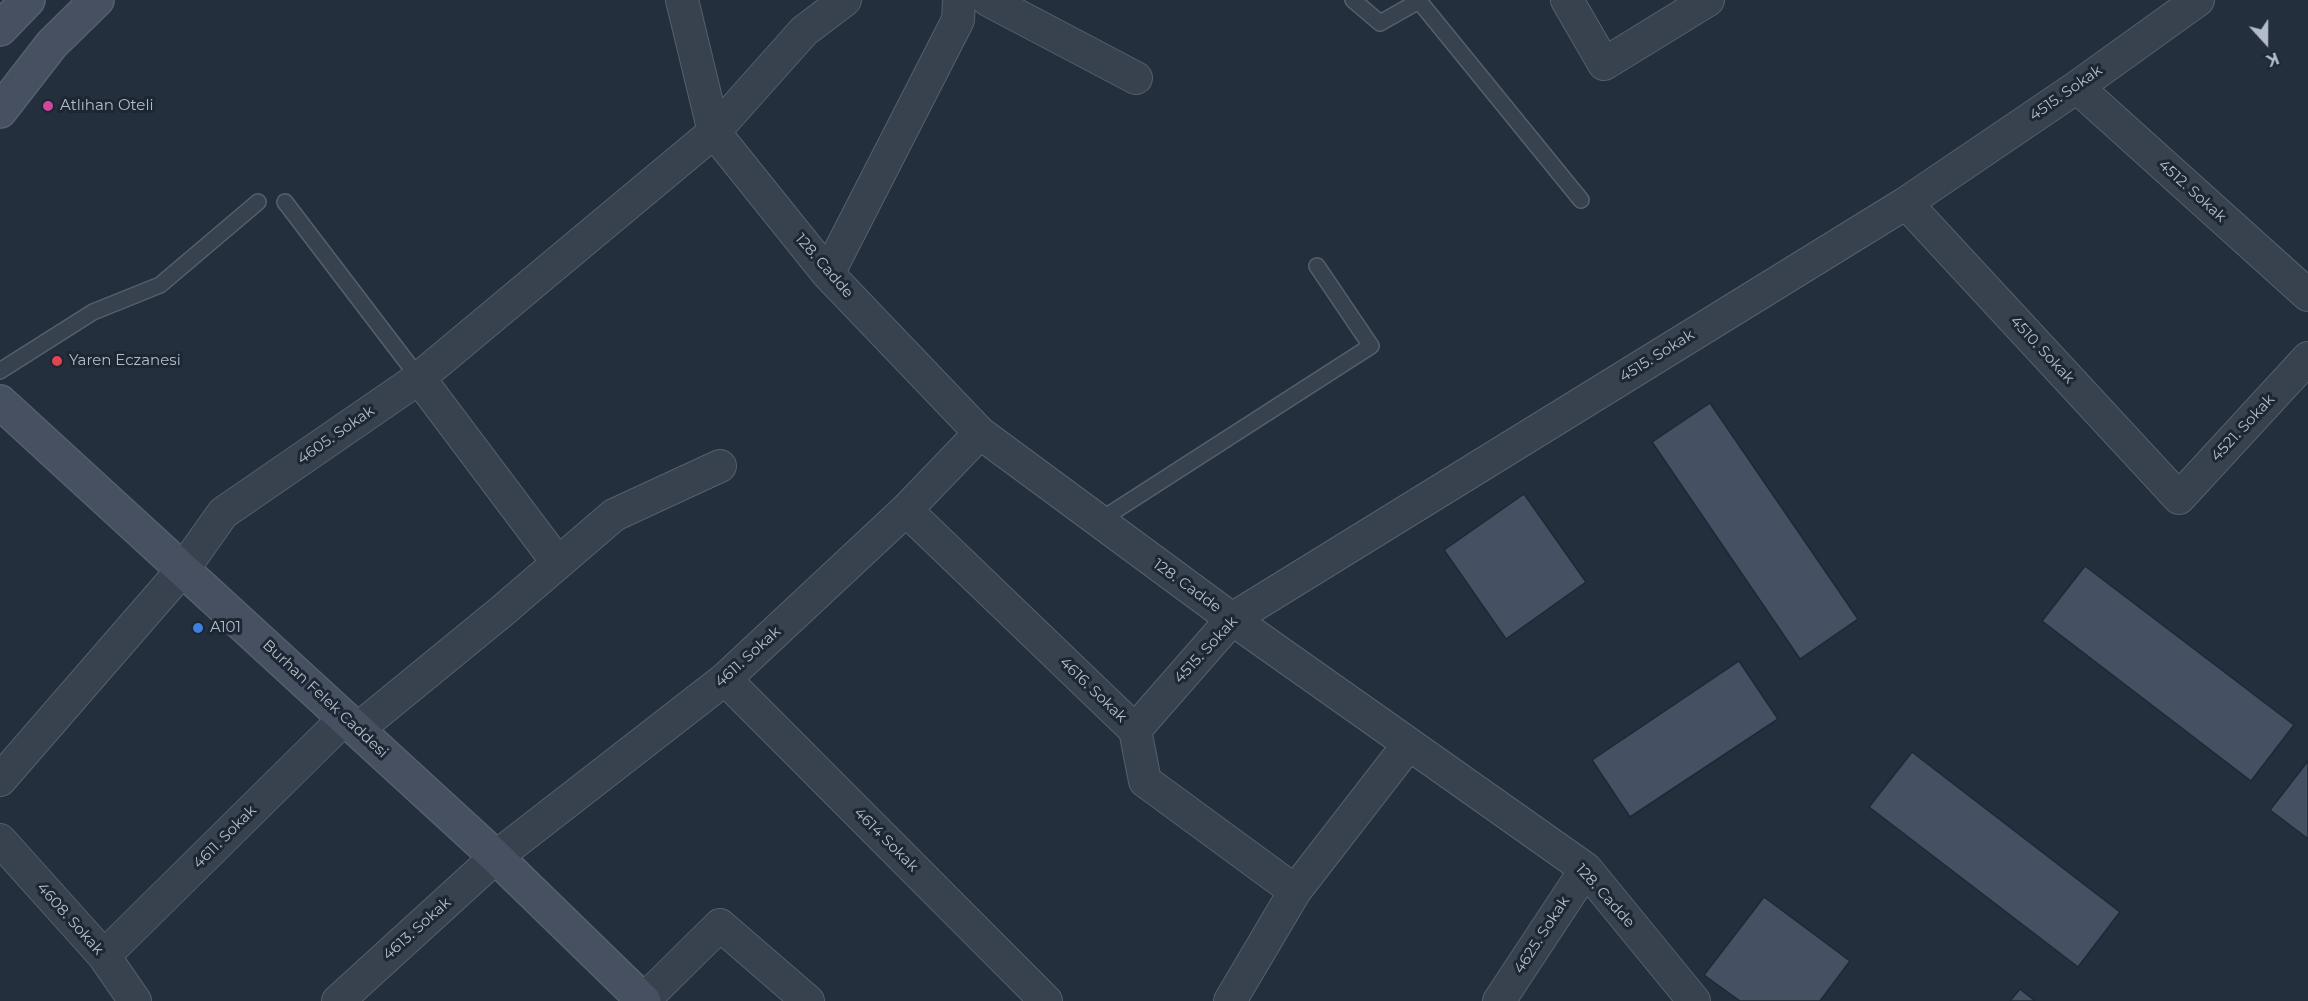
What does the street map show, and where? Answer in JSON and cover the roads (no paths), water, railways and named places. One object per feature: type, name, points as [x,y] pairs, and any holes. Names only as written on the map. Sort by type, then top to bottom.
[{"type":"street","points":[[0,29],[28,0]]},
{"type":"street","points":[[0,111],[52,45],[97,0]]},
{"type":"street","points":[[682,0],[714,132]]},
{"type":"street","name":"4605. Sokak","points":[[0,780],[184,568],[223,513],[419,378],[714,132],[804,31],[845,0]]},
{"type":"street","points":[[828,274],[958,20],[959,0]]},
{"type":"street","points":[[988,0],[1136,78]]},
{"type":"street","points":[[1567,0],[1604,64],[1708,0]]},
{"type":"street","name":"4515. Sokak","points":[[1135,730],[1232,619],[1906,203],[2077,87],[2198,0]]},
{"type":"street","name":"4512. Sokak","points":[[2077,87],[2308,295]]},
{"type":"street","name":"128. Cadde","points":[[714,132],[828,274],[980,433],[1232,619],[1586,869],[1694,1001]]},
{"type":"street","name":"4510. Sokak","points":[[1906,203],[2179,498]]},
{"type":"street","name":"4521. Sokak","points":[[2179,498],[2308,358]]},
{"type":"street","points":[[419,378],[558,563]]},
{"type":"street","name":"Burhan Felek Caddesi","points":[[0,402],[352,723],[496,857],[644,1001]]},
{"type":"street","name":"4611. Sokak","points":[[496,857],[725,679],[906,510],[980,433]]},
{"type":"street","name":"4611. Sokak","points":[[104,956],[352,723],[558,563],[614,515],[720,466]]},
{"type":"street","name":"4616. Sokak","points":[[906,510],[1135,730],[1145,781],[1295,891]]},
{"type":"street","name":"4614 Sokak","points":[[725,679],[1046,1001]]},
{"type":"street","points":[[1230,1001],[1295,891],[1408,744]]},
{"type":"street","name":"4608. Sokak","points":[[0,840],[104,956],[135,1001]]},
{"type":"street","name":"4613. Sokak","points":[[338,1001],[496,857]]},
{"type":"street","name":"4625. Sokak","points":[[1499,1001],[1586,869]]},
{"type":"street","points":[[644,1001],[720,925],[808,1001]]},
{"type":"lane","points":[[1353,0],[1380,23],[1419,1],[1581,200]]},
{"type":"lane","points":[[0,371],[93,312],[160,285],[258,202]]},
{"type":"lane","points":[[285,202],[419,378]]},
{"type":"lane","points":[[1099,521],[1371,346],[1317,266]]},
{"type":"place","name":"Atlıhan Oteli","points":[[48,106]]},
{"type":"place","name":"Yaren Eczanesi","points":[[57,361]]},
{"type":"place","name":"A101","points":[[198,628]]}]
